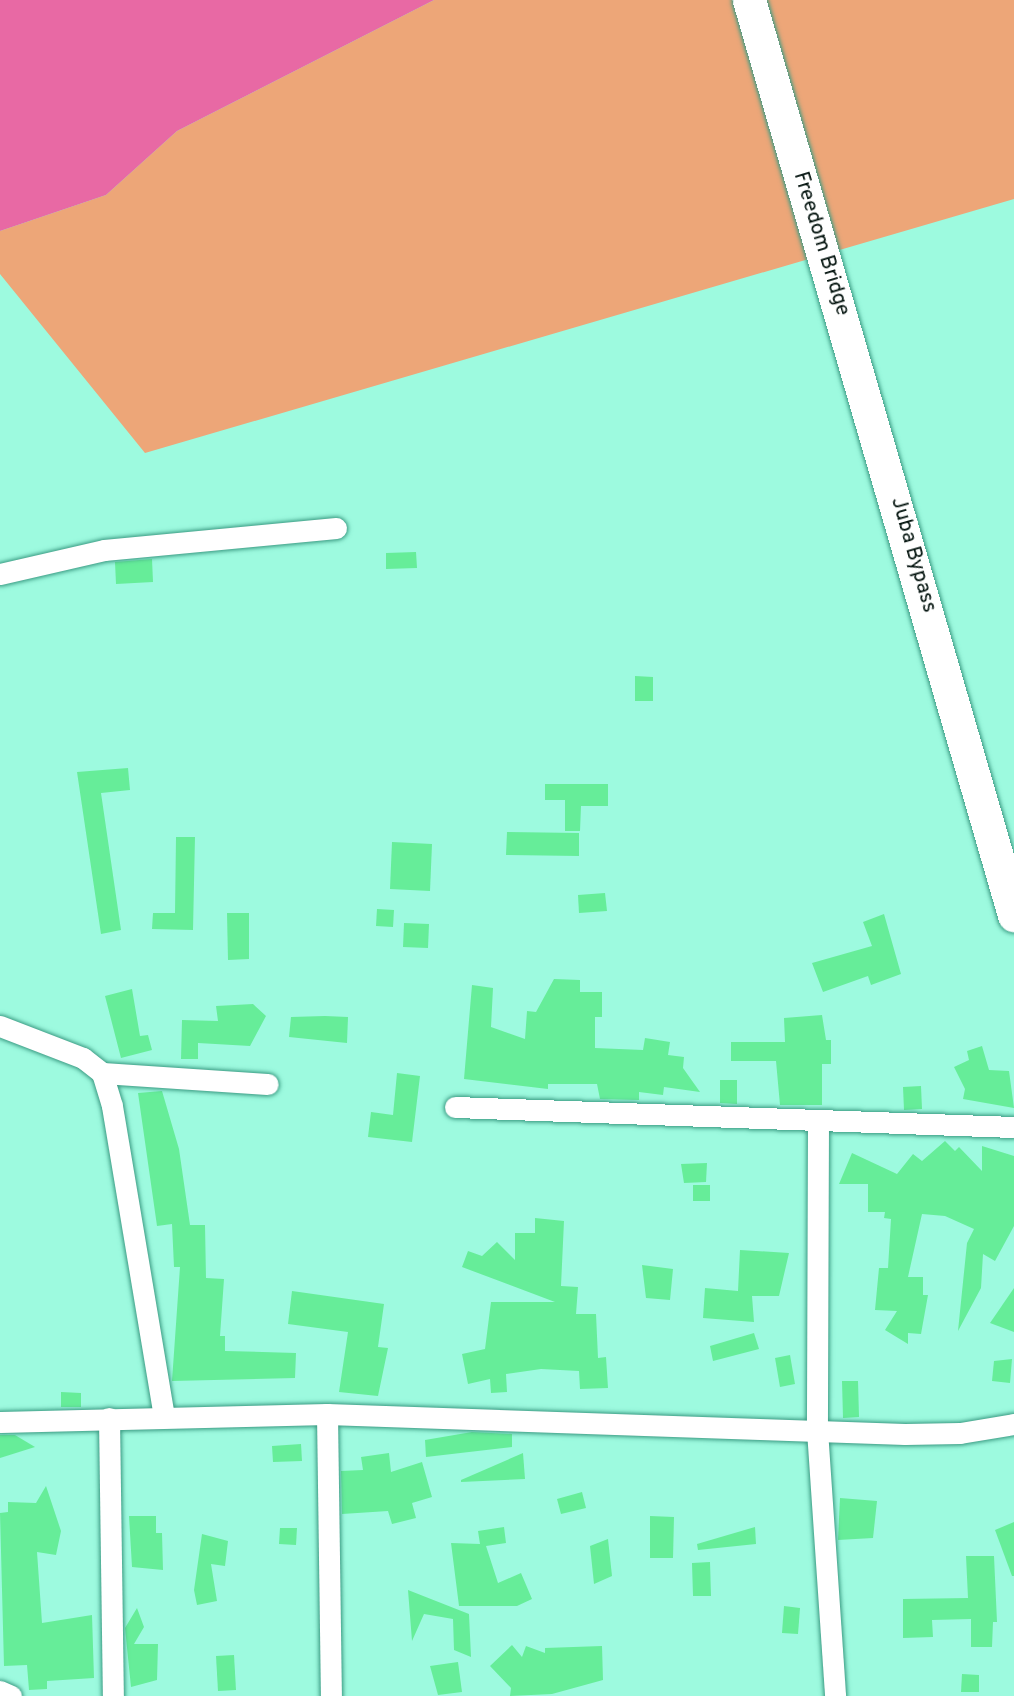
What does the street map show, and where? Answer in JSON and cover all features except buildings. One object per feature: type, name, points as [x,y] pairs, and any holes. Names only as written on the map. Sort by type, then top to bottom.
[{"type":"main road","name":"Freedom Bridge","points":[[749,0],[894,487]]},
{"type":"main road","name":"Juba Bypass","points":[[894,487],[1014,854]]},
{"type":"main road","name":"Juba Bypass","points":[[894,487],[1014,915]]},
{"type":"street","points":[[0,574],[104,550],[336,528]]},
{"type":"street","points":[[0,1026],[83,1058],[102,1073],[268,1084]]},
{"type":"street","points":[[102,1073],[112,1106],[164,1416]]},
{"type":"street","points":[[456,1107],[1014,1128]]},
{"type":"street","points":[[818,1122],[817,1430],[835,1696]]},
{"type":"street","points":[[327,1415],[331,1696]]},
{"type":"street","points":[[0,1422],[164,1416],[327,1415],[960,1433],[1014,1424]]},
{"type":"street","points":[[109,1418],[113,1696]]},
{"type":"street","points":[[0,1691],[11,1696]]},
{"type":"shaded area","points":[[0,0],[434,0],[177,131],[106,195],[0,231]]},
{"type":"shaded area","points":[[434,0],[1014,0],[1014,199],[145,453],[0,274],[0,231],[106,195],[177,131]]}]
